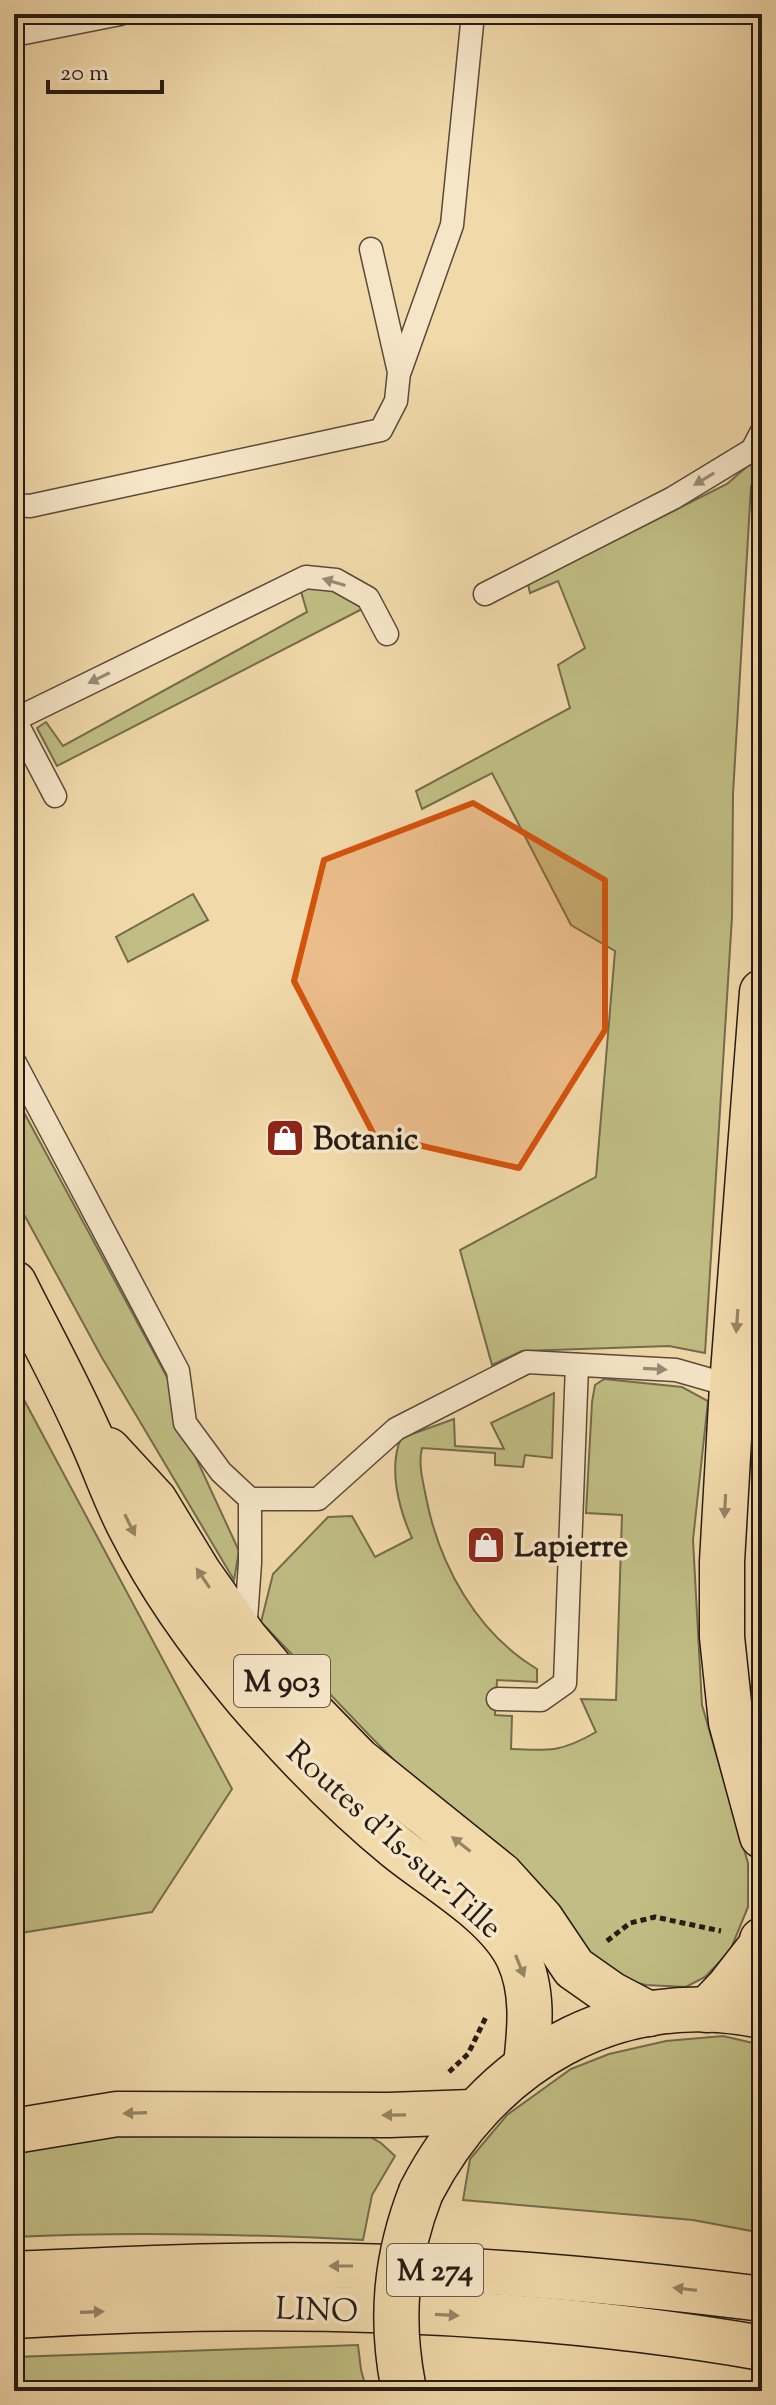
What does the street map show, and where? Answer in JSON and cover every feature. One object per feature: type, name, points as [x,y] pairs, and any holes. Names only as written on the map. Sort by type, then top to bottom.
[{"type":"main road","points":[[762,992],[722,1562],[722,1637],[731,1722],[762,1836]]},
{"type":"main road","name":"Routes d'Is-sur-Tille","points":[[14,1283],[87,1428],[138,1543],[168,1592],[246,1697],[363,1819],[472,1906],[510,1943],[528,1990],[530,2010],[526,2065]]},
{"type":"main road","name":"Routes d'Is-sur-Tille","points":[[87,1428],[155,1501],[199,1573],[245,1638],[285,1685],[358,1760],[501,1875],[541,1919],[574,1968],[611,1994],[649,2014]]},
{"type":"main road","points":[[707,2010],[728,1988],[760,1947],[762,1940]]},
{"type":"main road","points":[[404,2388],[396,2336],[396,2287],[405,2238],[421,2192],[436,2163],[472,2112],[526,2065],[578,2036],[606,2025],[649,2014],[707,2010],[762,2016]]},
{"type":"main road","points":[[14,2131],[117,2114],[389,2115],[472,2112]]},
{"type":"main road","name":"LINO","points":[[14,2274],[122,2269],[355,2266],[641,2283],[762,2299]]},
{"type":"main road","name":"LINO","points":[[14,2316],[272,2307],[357,2310],[545,2320],[762,2348]]},
{"type":"lane","points":[[14,35],[120,14]]},
{"type":"lane","points":[[14,505],[30,506],[381,430],[396,401],[399,372],[452,225],[473,14]]},
{"type":"lane","points":[[371,249],[399,372]]},
{"type":"lane","points":[[485,594],[673,498],[752,450],[762,431]]},
{"type":"lane","points":[[55,796],[15,718],[306,577],[336,580],[368,598],[387,634]]},
{"type":"lane","points":[[14,1061],[178,1371],[185,1423],[221,1472],[250,1499],[318,1499],[396,1429],[527,1362],[676,1370],[732,1386]]},
{"type":"lane","points":[[498,1699],[541,1700],[565,1683],[577,1365]]},
{"type":"lane","points":[[245,1638],[250,1499]]},
{"type":"highlighted area","points":[[473,803],[605,880],[605,1030],[519,1168],[374,1135],[294,981],[324,860]]},
{"type":"shaded area","points":[[750,464],[758,473],[751,486],[733,794],[732,917],[705,1353],[669,1346],[522,1351],[492,1365],[460,1250],[596,1177],[615,951],[571,925],[492,773],[422,809],[416,791],[570,708],[558,665],[585,648],[558,581],[530,593],[528,584],[727,484]]},
{"type":"shaded area","points":[[317,586],[342,590],[366,607],[57,766],[37,728],[46,722],[63,746],[307,612],[300,588]]},
{"type":"shaded area","points":[[193,894],[208,920],[128,962],[116,937]]},
{"type":"shaded area","points":[[14,1094],[174,1390],[173,1408],[239,1551],[234,1580],[101,1356],[14,1196]]},
{"type":"shaded area","points":[[604,1379],[682,1387],[708,1401],[693,1540],[702,1705],[748,1863],[748,1907],[730,1951],[705,1977],[686,1987],[646,1985],[626,1980],[594,1961],[261,1622],[273,1574],[328,1517],[352,1516],[375,1557],[412,1538],[395,1476],[401,1438],[454,1419],[455,1446],[504,1449],[491,1423],[554,1393],[552,1458],[525,1455],[523,1467],[495,1465],[495,1453],[422,1448],[421,1473],[440,1548],[464,1595],[496,1636],[537,1669],[537,1682],[497,1680],[495,1715],[512,1716],[511,1749],[555,1749],[596,1732],[581,1699],[616,1700],[622,1515],[586,1513],[592,1402],[595,1385]]},
{"type":"shaded area","points":[[14,1381],[232,1789],[152,1912],[14,1934]]},
{"type":"shaded area","points":[[723,2036],[762,2045],[762,2233],[693,2220],[463,2200],[470,2159],[507,2115],[571,2069],[609,2054],[666,2041]]},
{"type":"shaded area","points":[[118,2130],[365,2134],[395,2156],[372,2195],[363,2240],[188,2234],[14,2237],[14,2150]]},
{"type":"shaded area","points":[[358,2345],[367,2391],[14,2391],[14,2357]]},
{"type":"place","name":"Botanic","points":[[285,1138]]},
{"type":"place","name":"Lapierre","points":[[486,1545]]}]
